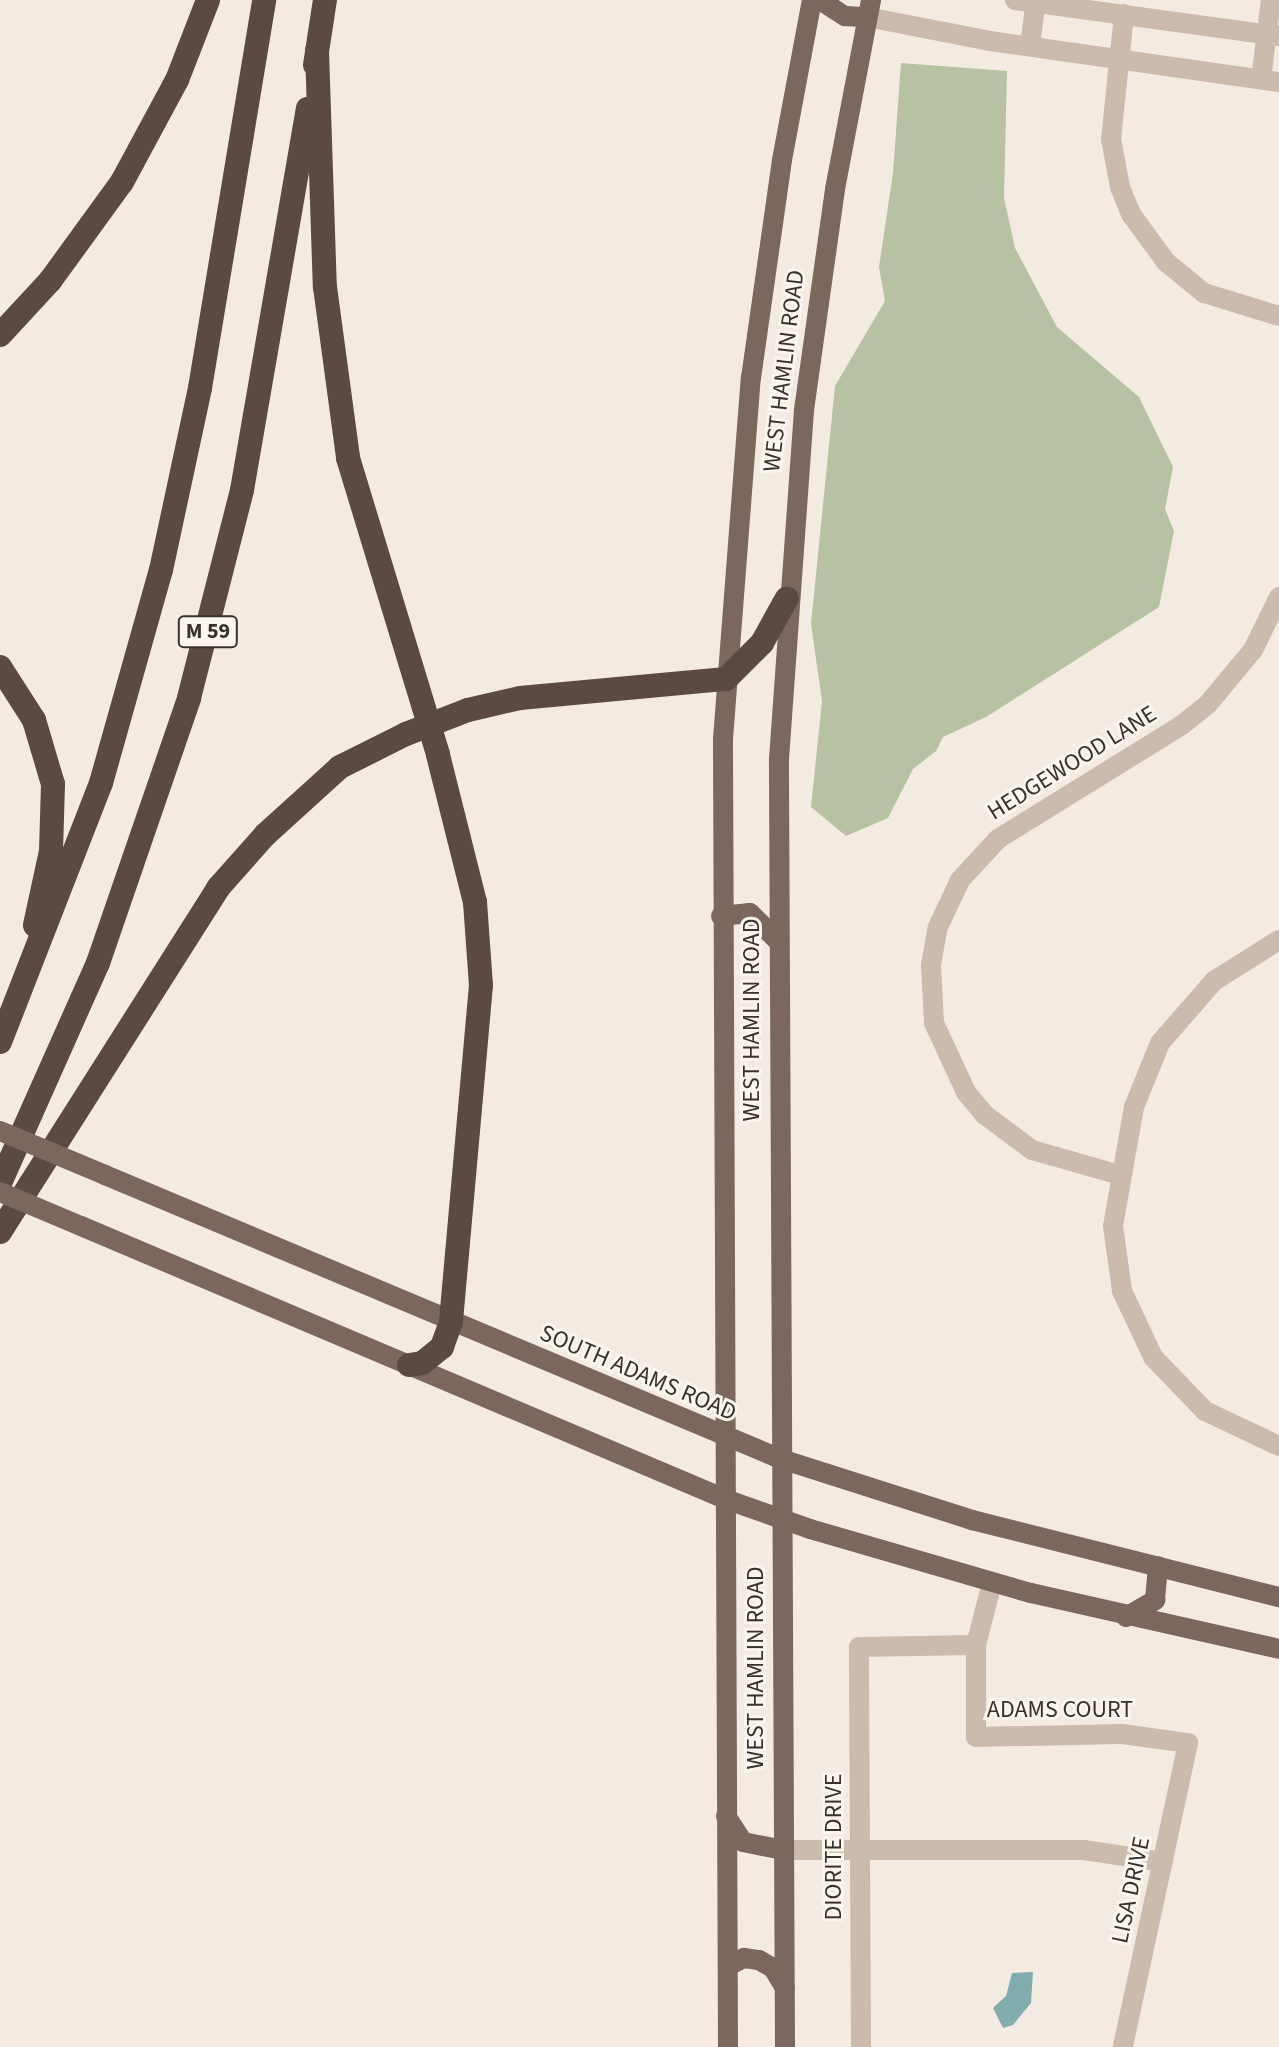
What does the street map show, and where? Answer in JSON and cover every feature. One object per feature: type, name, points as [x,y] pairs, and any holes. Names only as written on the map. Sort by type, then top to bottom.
[{"type":"highway","points":[[0,335],[50,281],[122,182],[177,80],[208,0]]},
{"type":"highway","name":"M 59","points":[[4,1034],[101,783],[158,582],[200,388],[264,0]]},
{"type":"highway","name":"M 59","points":[[0,1183],[108,937],[197,671],[254,432],[325,0]]},
{"type":"highway","points":[[317,51],[325,287],[348,458],[438,755],[475,902],[481,985],[476,1088],[451,1322],[442,1347],[422,1363],[409,1365]]},
{"type":"highway","points":[[0,1232],[218,888],[265,835],[340,767],[406,734],[468,710],[520,698],[726,679],[762,643],[787,598]]},
{"type":"highway","points":[[0,667],[34,720],[50,764],[53,795],[47,875],[4,1034]]},
{"type":"main road","name":"WEST HAMLIN ROAD","points":[[728,2047],[721,916],[726,679],[751,378],[782,160],[812,0]]},
{"type":"main road","points":[[820,0],[845,16],[869,9]]},
{"type":"main road","name":"WEST HAMLIN ROAD","points":[[785,2047],[777,940],[787,598],[812,350],[869,9]]},
{"type":"main road","points":[[721,916],[750,913],[777,940]]},
{"type":"main road","name":"SOUTH ADAMS ROAD","points":[[0,1131],[781,1459],[972,1520],[1279,1597]]},
{"type":"main road","points":[[0,1192],[725,1499],[992,1583],[1126,1617],[1279,1649]]},
{"type":"main road","points":[[1126,1617],[1155,1600],[1158,1566]]},
{"type":"main road","points":[[726,1816],[743,1842],[783,1850]]},
{"type":"main road","points":[[728,1966],[744,1958],[759,1960],[773,1968],[785,1988]]},
{"type":"street","points":[[1015,0],[1273,35]]},
{"type":"street","points":[[869,9],[1030,46],[1270,80],[1273,35],[1271,0]]},
{"type":"street","points":[[1030,46],[1036,1]]},
{"type":"street","points":[[1124,14],[1111,129],[1115,164],[1144,236],[1204,293],[1279,316]]},
{"type":"street","name":"HEDGEWOOD LANE","points":[[1120,1175],[1032,1150],[1000,1128],[966,1092],[948,1063],[934,1023],[931,965],[938,927],[960,880],[998,839],[1164,737],[1208,704],[1253,650],[1279,597]]},
{"type":"street","points":[[1279,940],[1214,981],[1175,1021],[1140,1086],[1120,1175],[1113,1226],[1117,1268],[1143,1341],[1179,1389],[1205,1411],[1279,1446]]},
{"type":"street","name":"ADAMS COURT","points":[[992,1583],[976,1645],[976,1737],[1122,1734],[1188,1743]]},
{"type":"street","name":"DIORITE DRIVE","points":[[861,2047],[859,1647],[976,1645]]},
{"type":"street","name":"LISA DRIVE","points":[[1123,2047],[1188,1743]]},
{"type":"street","points":[[783,1850],[1084,1850],[1163,1862]]},
{"type":"green space","points":[[901,63],[1007,71],[1004,198],[1015,248],[1057,327],[1139,397],[1173,467],[1165,509],[1174,531],[1159,607],[986,717],[943,737],[936,751],[913,769],[888,818],[846,836],[811,807],[822,701],[811,624],[835,386],[885,301],[879,267],[893,173]]},
{"type":"water","points":[[1033,1972],[1031,2003],[1013,2025],[1003,2028],[993,2008],[1006,1996],[1012,1973]]}]
